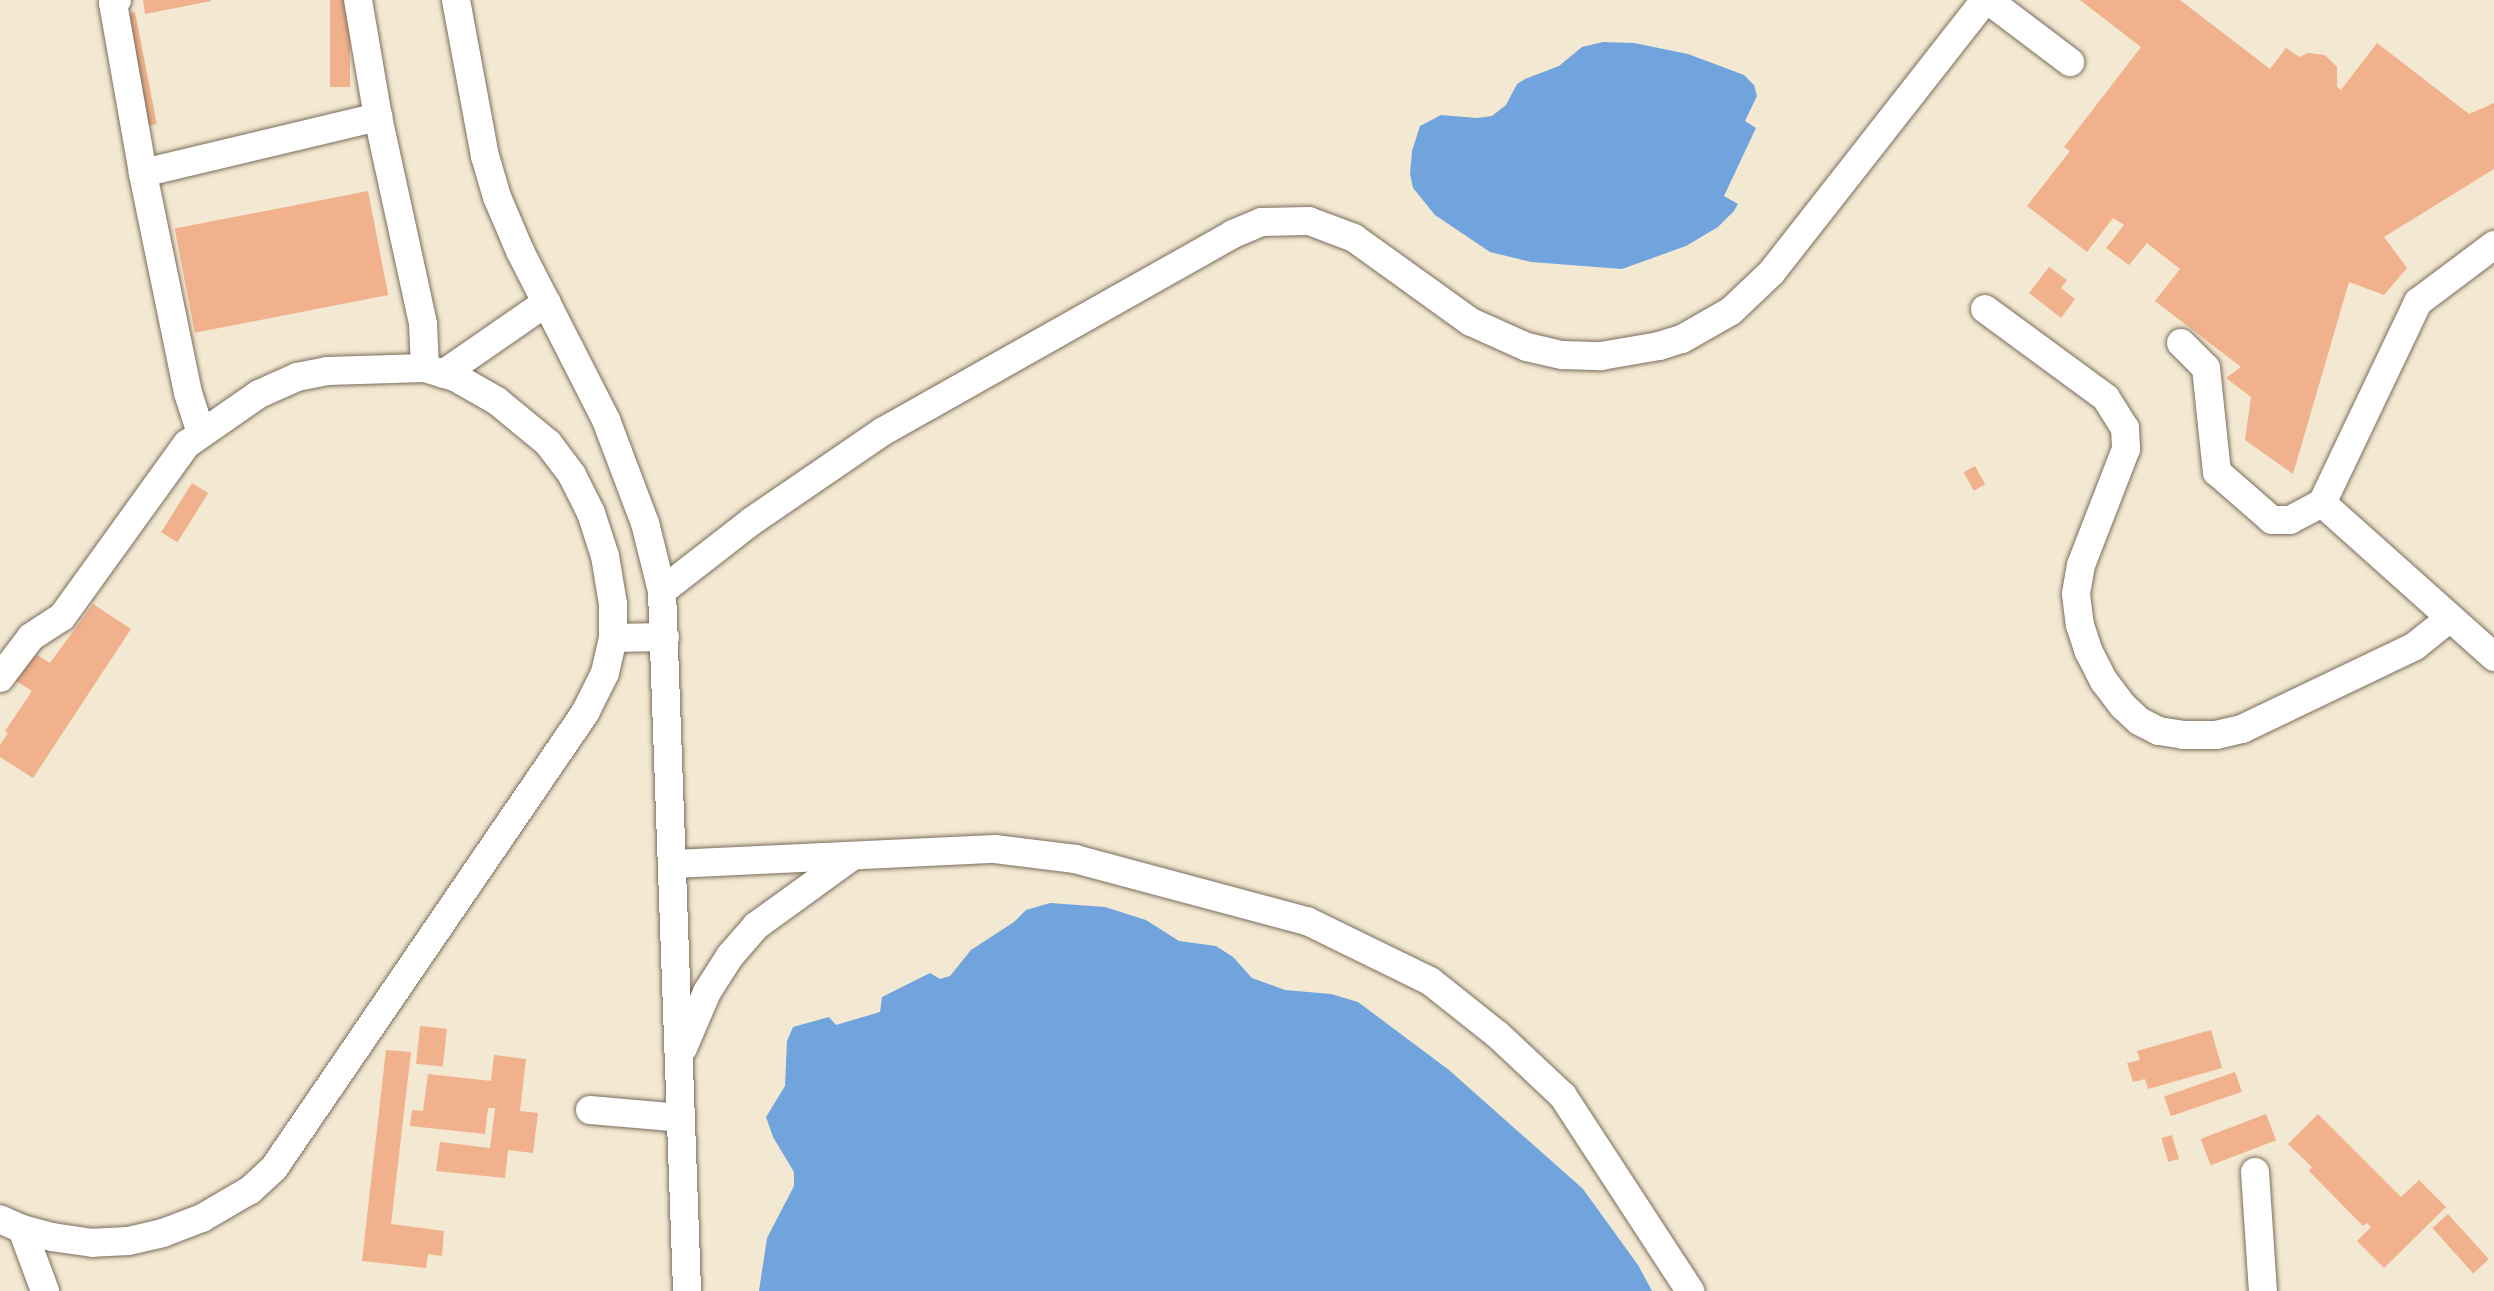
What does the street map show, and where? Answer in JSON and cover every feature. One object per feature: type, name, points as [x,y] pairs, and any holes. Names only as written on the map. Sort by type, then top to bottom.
[{"type":"lane","points":[[117,0],[113,4],[143,173],[188,393],[201,433]]},
{"type":"lane","points":[[358,0],[378,117],[434,371]]},
{"type":"lane","points":[[456,0],[485,156],[497,197],[606,420],[645,523],[662,591],[674,864],[687,1291]]},
{"type":"lane","points":[[662,591],[752,521],[882,432],[1233,233],[1261,222],[1309,221],[1354,238],[1471,321],[1527,347],[1563,355],[1601,356],[1659,346],[1682,339],[1731,311],[1771,273],[1986,0],[2070,62]]},
{"type":"lane","points":[[143,173],[378,117]]},
{"type":"lane","points":[[2181,343],[2206,368],[2217,472],[2272,520],[2290,520],[2322,503],[2418,302],[2494,245]]},
{"type":"lane","points":[[434,371],[547,302]]},
{"type":"lane","points":[[1985,309],[2106,398],[2118,412],[2125,428],[2126,449],[2081,565],[2076,594],[2080,625],[2089,652],[2104,681],[2123,706],[2139,720],[2159,731],[2183,735],[2216,735],[2242,729],[2415,646],[2449,618]]},
{"type":"lane","points":[[0,678],[31,637],[62,617],[187,444],[259,394],[296,377],[327,371],[434,371],[497,401],[548,443],[572,475],[591,513],[605,556],[612,604],[613,638],[606,673],[585,713],[274,1168],[267,1192],[248,1213],[234,1218],[202,1218],[163,1233],[128,1241],[93,1243],[11,1224]]},
{"type":"lane","points":[[2322,503],[2494,657]]},
{"type":"lane","points":[[613,638],[665,637]]},
{"type":"lane","points":[[674,864],[850,858],[995,849],[1075,859],[1307,922],[1371,950],[1430,981],[1498,1035],[1563,1096],[1690,1291]]},
{"type":"lane","points":[[679,1057],[707,992],[730,956],[756,926],[850,858]]},
{"type":"lane","points":[[590,1110],[681,1118]]},
{"type":"lane","points":[[2255,1172],[2263,1291]]},
{"type":"lane","points":[[11,1224],[45,1291]]},
{"type":"water","points":[[1603,42],[1634,43],[1688,54],[1744,75],[1754,85],[1757,96],[1745,121],[1756,128],[1724,196],[1738,204],[1734,211],[1718,227],[1686,246],[1622,269],[1531,262],[1490,252],[1435,215],[1413,188],[1410,174],[1412,151],[1420,126],[1441,115],[1477,118],[1492,116],[1506,105],[1517,84],[1559,66],[1582,47]]},
{"type":"water","points":[[1050,903],[1105,907],[1146,920],[1179,941],[1216,946],[1233,957],[1252,978],[1285,990],[1331,994],[1358,1002],[1449,1070],[1583,1189],[1638,1265],[1652,1291],[759,1291],[767,1238],[794,1186],[794,1172],[773,1137],[766,1117],[785,1086],[787,1041],[793,1027],[829,1017],[836,1025],[880,1012],[882,997],[930,973],[940,979],[950,976],[971,950],[1014,922],[1026,910]]},
{"type":"building","points":[[143,0],[211,0],[211,1],[145,14]]},
{"type":"building","points":[[330,0],[350,0],[350,87],[330,87]]},
{"type":"building","points":[[2080,0],[2180,0],[2270,69],[2286,48],[2299,57],[2308,53],[2325,55],[2337,67],[2337,87],[2341,90],[2377,43],[2469,114],[2494,103],[2494,169],[2384,237],[2407,268],[2384,295],[2349,282],[2293,474],[2245,440],[2251,397],[2226,378],[2241,367],[2155,301],[2180,269],[2147,243],[2129,265],[2106,248],[2124,225],[2113,218],[2087,252],[2027,206],[2070,151],[2064,147],[2141,47]]},
{"type":"building","points":[[135,12],[157,124],[142,127],[120,15]]},
{"type":"building","points":[[368,191],[388,295],[195,333],[175,229]]},
{"type":"building","points":[[2049,267],[2067,280],[2061,288],[2075,299],[2061,318],[2029,293]]},
{"type":"building","points":[[1975,466],[1985,484],[1974,491],[1964,472]]},
{"type":"building","points":[[192,483],[208,493],[177,542],[161,532]]},
{"type":"building","points":[[93,604],[131,629],[33,778],[0,757],[0,745],[8,733],[5,731],[32,691],[13,679],[31,651],[50,663]]},
{"type":"building","points":[[420,1026],[447,1029],[443,1067],[416,1064]]},
{"type":"building","points":[[2211,1030],[2222,1068],[2148,1089],[2145,1079],[2133,1082],[2127,1063],[2140,1060],[2137,1051]]},
{"type":"building","points":[[386,1050],[411,1052],[391,1224],[444,1231],[442,1256],[428,1254],[426,1268],[362,1261]]},
{"type":"building","points":[[494,1055],[526,1059],[520,1111],[538,1113],[533,1153],[508,1150],[505,1178],[436,1171],[440,1142],[490,1148],[495,1108],[488,1108],[485,1134],[410,1126],[412,1110],[423,1111],[428,1074],[491,1081]]},
{"type":"building","points":[[2235,1072],[2242,1092],[2171,1116],[2164,1096]]},
{"type":"building","points":[[2266,1114],[2276,1140],[2211,1165],[2201,1139]]},
{"type":"building","points":[[2318,1114],[2401,1197],[2419,1180],[2446,1207],[2384,1268],[2357,1241],[2371,1227],[2367,1223],[2363,1226],[2309,1171],[2312,1167],[2288,1144]]},
{"type":"building","points":[[2172,1135],[2179,1159],[2168,1162],[2161,1138]]},
{"type":"building","points":[[2448,1214],[2489,1259],[2473,1273],[2432,1228]]}]
